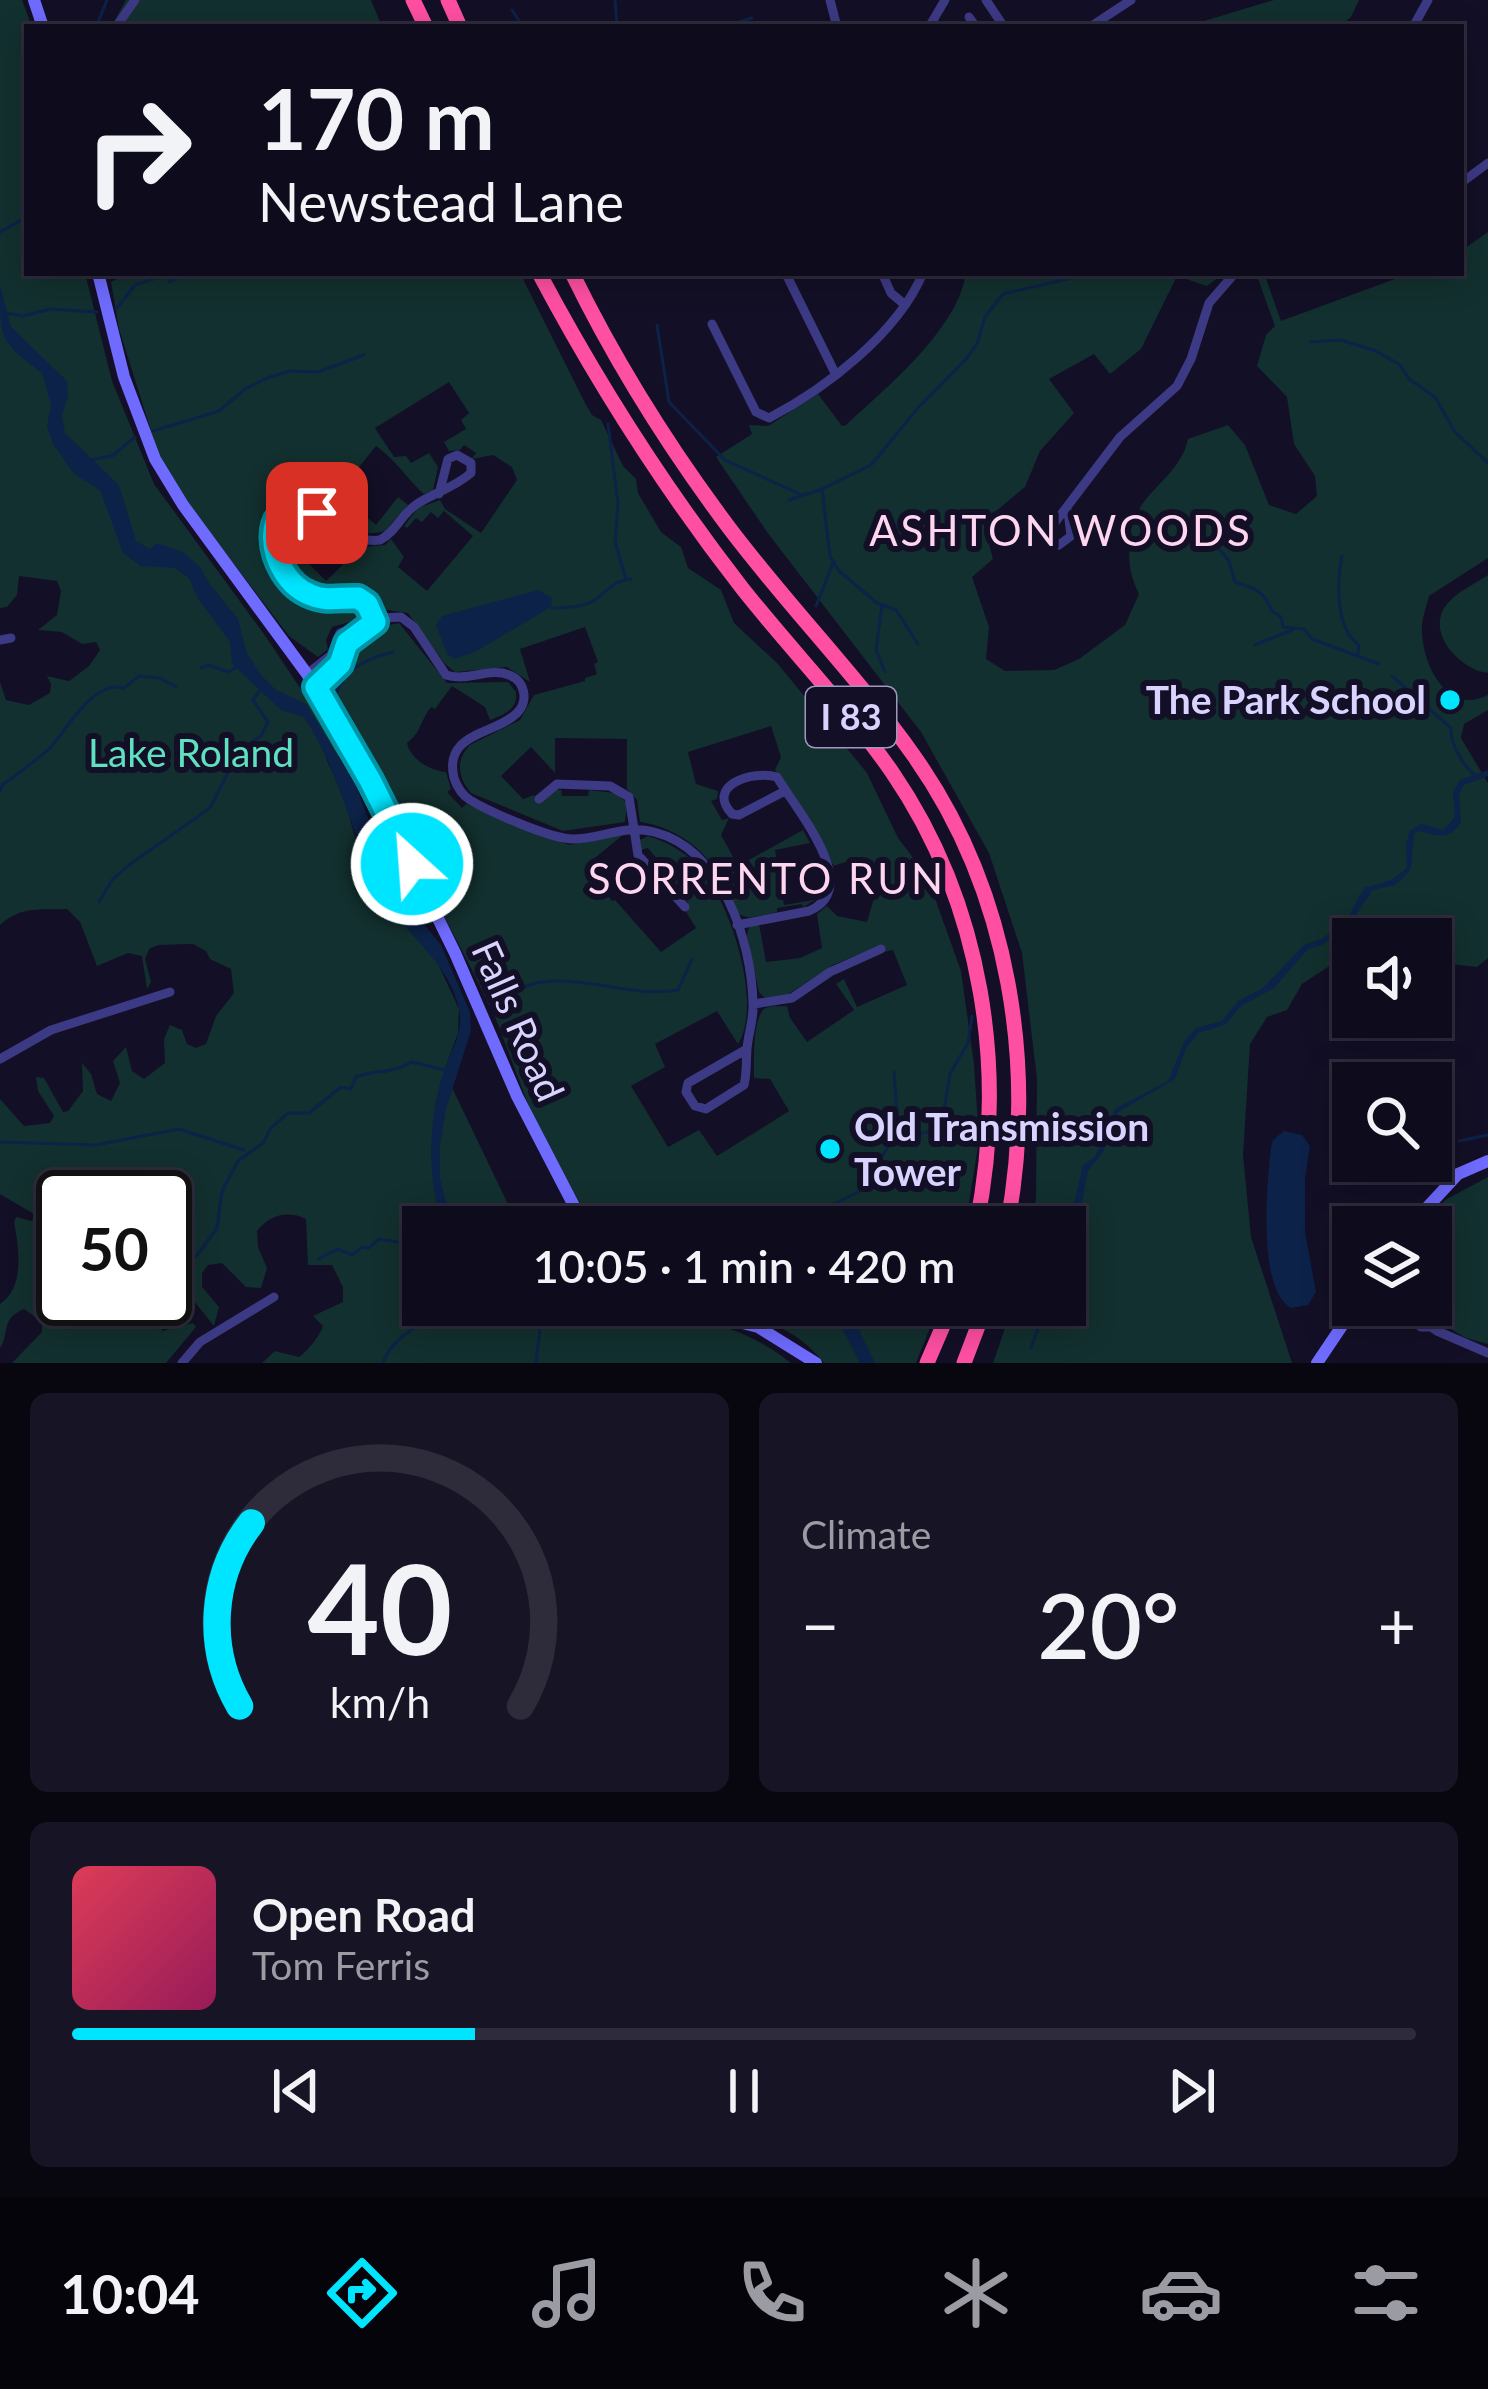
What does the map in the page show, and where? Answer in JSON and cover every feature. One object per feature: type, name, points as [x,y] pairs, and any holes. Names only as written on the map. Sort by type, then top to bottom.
[{"type":"highway","name":"I 83","points":[[541,276],[611,400],[678,502],[868,739],[906,794],[940,858],[968,939],[988,1044],[989,1137],[979,1206]]},
{"type":"highway","name":"I 83","points":[[574,276],[627,374],[700,488],[892,725],[966,847],[997,932],[1017,1039],[1018,1139],[1010,1206]]},
{"type":"highway","points":[[927,1363],[943,1326]]},
{"type":"highway","points":[[964,1363],[978,1326]]},
{"type":"main road","name":"Falls Road","points":[[99,276],[124,377],[155,459],[183,506],[316,687],[387,813],[517,1096],[574,1206]]},
{"type":"main road","points":[[1428,1206],[1458,1174],[1488,1161]]},
{"type":"main road","points":[[754,1326],[816,1363]]},
{"type":"main road","points":[[1317,1363],[1342,1326]]},
{"type":"street","points":[[1095,24],[1131,0]]},
{"type":"street","points":[[787,276],[836,376]]},
{"type":"street","points":[[883,276],[891,293],[904,304]]},
{"type":"street","points":[[712,324],[756,412],[764,418],[785,410],[836,376],[865,350],[921,276]]},
{"type":"street","points":[[1068,511],[1120,436],[1177,386],[1209,303],[1232,276]]},
{"type":"street","points":[[375,622],[367,604],[358,598],[318,598],[291,583],[272,545],[277,521],[288,511],[309,509],[350,536],[371,542],[394,531],[416,504],[439,494]]},
{"type":"street","points":[[307,674],[331,655],[340,633],[393,617],[409,621],[446,675],[503,674],[517,680],[524,700],[518,712],[469,737],[458,749],[453,772],[458,787],[467,798],[568,838],[634,828],[672,838],[695,854],[722,888],[737,925],[754,1004],[744,1085],[706,1108],[694,1106],[686,1092],[688,1083],[747,1049]]},
{"type":"street","points":[[316,687],[340,664],[347,643],[375,622]]},
{"type":"street","points":[[737,925],[809,911],[830,893],[832,871],[777,777],[767,774],[730,784],[722,802],[732,814],[746,814],[785,791]]},
{"type":"street","points":[[539,799],[557,784],[618,788],[632,802],[638,855],[686,908]]},
{"type":"street","points":[[754,1004],[792,998],[830,972],[880,949]]},
{"type":"street","points":[[0,1059],[51,1030],[170,992]]},
{"type":"street","points":[[182,1363],[200,1342],[274,1297]]},
{"type":"street","points":[[1429,1326],[1488,1353]]},
{"type":"green space","name":"Lake Roland","points":[[0,0],[22,0],[31,24],[24,24],[24,276],[86,276],[112,381],[154,484],[345,755],[326,759],[342,792],[359,850],[393,910],[433,953],[459,1009],[458,1033],[444,1071],[509,1206],[402,1206],[402,1326],[721,1326],[791,1363],[262,1363],[275,1351],[302,1355],[323,1326],[313,1316],[343,1302],[343,1287],[332,1265],[308,1265],[306,1219],[279,1216],[257,1231],[267,1268],[261,1288],[246,1287],[222,1263],[208,1265],[202,1273],[202,1287],[219,1307],[214,1326],[192,1298],[192,1170],[36,1170],[36,1215],[0,1194],[0,1099],[24,1126],[50,1123],[54,1116],[38,1091],[36,1077],[44,1078],[63,1112],[68,1111],[83,1091],[82,1063],[97,1094],[111,1101],[120,1083],[113,1061],[126,1047],[132,1071],[144,1079],[165,1063],[164,1039],[170,1025],[182,1030],[187,1044],[196,1048],[206,1044],[216,1016],[234,993],[231,969],[193,944],[149,949],[145,959],[151,982],[147,989],[142,956],[128,953],[97,966],[80,922],[67,909],[23,912],[0,925],[0,682],[6,700],[29,705],[50,693],[47,676],[69,681],[100,650],[96,642],[82,644],[62,632],[38,630],[57,615],[61,591],[57,581],[19,576],[17,595],[0,608]]},
{"type":"green space","points":[[126,0],[371,0],[381,24],[113,24]]},
{"type":"green space","points":[[1274,0],[1359,0],[1343,24],[1194,24]]},
{"type":"green space","points":[[1488,232],[1488,558],[1429,596],[1422,625],[1426,654],[1438,682],[1460,698],[1488,695],[1488,710],[1464,724],[1461,738],[1488,783],[1488,958],[1477,967],[1452,964],[1452,918],[1332,918],[1332,964],[1302,984],[1287,1010],[1267,1017],[1250,1044],[1243,1155],[1251,1237],[1292,1363],[993,1363],[1006,1326],[1086,1326],[1086,1206],[1034,1206],[1037,1079],[1022,953],[989,853],[921,732],[767,532],[716,457],[752,434],[749,425],[768,426],[818,394],[842,426],[846,425],[935,336],[950,315],[965,276],[1177,276],[1141,349],[1110,374],[1094,354],[1049,379],[1074,413],[1040,451],[1025,487],[983,522],[993,559],[972,577],[989,627],[986,659],[1005,671],[1054,670],[1079,659],[1125,625],[1139,594],[1129,560],[1133,522],[1176,466],[1188,439],[1228,425],[1245,445],[1269,505],[1296,514],[1317,496],[1315,476],[1294,444],[1287,397],[1257,366],[1266,335],[1275,326],[1257,276],[1265,276],[1281,321],[1403,276],[1464,276],[1464,249]]},
{"type":"green space","points":[[122,276],[522,276],[585,403],[601,420],[623,466],[636,479],[638,493],[661,532],[681,547],[688,568],[721,590],[734,623],[778,664],[867,773],[898,838],[927,876],[961,971],[974,1064],[979,1140],[968,1206],[582,1206],[533,1117],[471,968],[335,707],[334,683],[350,646],[376,628],[399,623],[447,683],[508,682],[516,692],[515,703],[490,720],[485,707],[452,686],[435,709],[431,707],[407,743],[409,749],[422,763],[446,772],[451,789],[447,792],[462,808],[466,804],[569,845],[624,834],[585,866],[661,952],[696,928],[685,910],[688,902],[655,866],[658,860],[648,848],[641,850],[640,840],[648,836],[678,850],[714,888],[740,956],[745,1027],[738,1044],[717,1011],[655,1044],[665,1067],[631,1086],[668,1147],[699,1130],[717,1156],[789,1111],[770,1079],[754,1078],[756,1029],[766,1008],[787,1006],[807,1042],[854,1010],[836,984],[844,979],[857,1007],[907,985],[893,950],[884,952],[880,945],[833,965],[787,995],[765,998],[759,992],[749,927],[759,924],[766,962],[800,958],[822,948],[817,914],[827,906],[837,916],[867,922],[881,874],[859,862],[834,866],[775,770],[781,757],[771,726],[688,752],[696,784],[718,791],[717,799],[711,801],[722,820],[729,818],[721,835],[738,866],[803,830],[810,843],[775,850],[784,905],[814,900],[827,889],[822,896],[803,907],[743,916],[702,853],[668,830],[640,822],[637,800],[627,789],[627,739],[555,738],[555,773],[531,747],[501,776],[523,799],[534,795],[539,801],[556,789],[562,796],[588,796],[589,790],[615,793],[627,803],[625,822],[563,831],[471,793],[460,769],[470,745],[520,720],[534,695],[597,674],[594,664],[598,662],[585,627],[520,649],[530,682],[507,667],[455,672],[408,613],[374,608],[356,593],[325,592],[304,585],[289,569],[276,541],[286,518],[311,516],[287,542],[326,581],[361,547],[385,545],[391,539],[404,557],[398,567],[427,591],[473,536],[444,511],[438,518],[431,512],[422,522],[416,518],[407,528],[418,508],[440,500],[445,509],[481,533],[517,480],[512,467],[493,455],[472,459],[476,453],[464,445],[449,451],[444,442],[466,429],[461,420],[469,413],[449,382],[375,428],[394,457],[406,456],[411,463],[429,453],[438,467],[433,490],[424,494],[376,446],[335,497],[335,505],[355,522],[369,519],[376,525],[398,497],[408,505],[385,531],[357,531],[303,504],[277,513],[269,524],[269,553],[295,593],[306,601],[361,605],[365,611],[360,619],[332,627],[328,649],[318,657],[289,636],[185,500],[159,456],[119,329],[111,282]]},
{"type":"green space","points":[[1177,276],[1220,276],[1207,286]]},
{"type":"green space","points":[[1488,575],[1488,673],[1456,657],[1440,625],[1441,614],[1452,599]]},
{"type":"green space","points":[[1488,1177],[1488,1344],[1446,1326],[1452,1326],[1452,1206],[1440,1206]]},
{"type":"green space","points":[[16,1217],[36,1218],[36,1318],[24,1309],[16,1313],[0,1348],[0,1304],[17,1278],[14,1222]]},
{"type":"green space","points":[[193,1323],[196,1327],[166,1363],[12,1363],[42,1332],[42,1326],[162,1326],[162,1331]]},
{"type":"green space","points":[[775,1326],[931,1326],[916,1363],[824,1363]]},
{"type":"water","points":[[0,285],[11,327],[67,381],[62,415],[65,433],[119,485],[136,541],[150,549],[156,543],[183,552],[201,568],[238,619],[247,653],[261,675],[276,690],[306,704],[356,786],[391,883],[441,945],[470,1012],[471,1031],[446,1109],[440,1145],[440,1180],[447,1206],[437,1206],[431,1149],[435,1108],[460,1025],[448,980],[379,887],[329,764],[304,717],[281,710],[232,664],[230,642],[189,578],[175,568],[141,566],[123,553],[100,490],[74,474],[53,444],[47,426],[51,405],[42,373],[10,346],[1,318]]},
{"type":"water","points":[[538,590],[552,598],[551,607],[475,652],[454,659],[447,654],[436,625],[442,616]]},
{"type":"water","points":[[1488,770],[1488,776],[1464,785],[1459,794],[1461,822],[1453,832],[1414,834],[1407,874],[1395,885],[1373,890],[1354,918],[1348,918],[1364,888],[1387,881],[1407,867],[1410,830],[1422,824],[1443,830],[1455,817],[1453,792],[1460,780]]},
{"type":"water","points":[[1332,932],[1332,938],[1308,949],[1274,988],[1241,1006],[1225,1025],[1198,1033],[1186,1048],[1175,1079],[1118,1112],[1103,1152],[1088,1171],[1081,1206],[1073,1206],[1083,1165],[1095,1157],[1115,1109],[1168,1081],[1185,1040],[1196,1028],[1222,1021],[1238,1001],[1263,988],[1304,945]]},
{"type":"water","points":[[1284,1131],[1302,1135],[1310,1146],[1305,1232],[1316,1292],[1308,1305],[1291,1308],[1273,1280],[1267,1234],[1271,1148]]},
{"type":"water","points":[[841,1326],[857,1326],[875,1363],[860,1363]]},
{"type":"waterway","points":[[97,24],[107,0]]},
{"type":"waterway","points":[[615,0],[617,24]]},
{"type":"waterway","points":[[512,10],[521,24]]},
{"type":"waterway","points":[[733,24],[752,18]]},
{"type":"waterway","points":[[0,232],[24,219]]},
{"type":"waterway","points":[[116,309],[135,285],[163,276]]},
{"type":"waterway","points":[[167,276],[170,282],[181,276]]},
{"type":"waterway","points":[[789,500],[871,465],[967,358],[985,317],[1003,294],[1079,276]]},
{"type":"waterway","points":[[0,312],[23,316],[51,309],[97,312]]},
{"type":"waterway","points":[[657,325],[669,402],[725,460],[800,494]]},
{"type":"waterway","points":[[1310,342],[1341,340],[1400,365],[1409,379],[1435,397],[1455,432],[1488,463]]},
{"type":"waterway","points":[[153,431],[219,411],[267,378],[290,371],[318,372],[364,355]]},
{"type":"waterway","points":[[608,424],[618,503],[615,541],[626,580]]},
{"type":"waterway","points":[[90,460],[112,456],[135,437]]},
{"type":"waterway","points":[[822,490],[830,556],[839,571],[877,603],[896,610],[918,644]]},
{"type":"waterway","points":[[1212,540],[1229,561],[1235,582],[1262,595],[1281,617],[1283,627],[1304,629],[1312,639],[1379,664]]},
{"type":"waterway","points":[[1342,556],[1340,604],[1346,628],[1359,645],[1358,653]]},
{"type":"waterway","points":[[816,606],[833,563]]},
{"type":"waterway","points":[[552,608],[591,602],[615,584],[631,579]]},
{"type":"waterway","points":[[882,605],[876,650],[885,672]]},
{"type":"waterway","points":[[1255,645],[1292,630]]},
{"type":"waterway","points":[[336,694],[358,666],[393,652]]},
{"type":"waterway","points":[[201,668],[209,665],[228,672],[237,667]]},
{"type":"waterway","points":[[0,791],[49,749],[101,691],[124,688],[139,676],[160,678],[176,687]]},
{"type":"waterway","points":[[1392,676],[1451,728],[1458,754],[1475,775]]},
{"type":"waterway","points":[[244,747],[261,736],[268,722],[253,700],[261,689]]},
{"type":"waterway","points":[[99,902],[112,880],[129,865],[210,808],[236,757]]},
{"type":"waterway","points":[[499,1004],[517,990],[560,981],[655,992],[678,990],[692,959]]},
{"type":"waterway","points":[[893,1139],[928,1132],[942,1122],[950,1074],[968,1043],[972,1016]]},
{"type":"waterway","points":[[192,1258],[217,1228],[222,1191],[238,1161],[263,1143],[288,1113],[309,1113],[341,1087],[351,1089],[356,1077],[364,1074],[412,1062],[445,1070]]},
{"type":"waterway","points":[[830,1206],[862,1190],[898,1130],[894,1072]]},
{"type":"waterway","points":[[0,1142],[96,1145],[179,1129],[244,1150]]},
{"type":"waterway","points":[[1459,1141],[1488,1135]]},
{"type":"waterway","points":[[318,1259],[338,1249],[352,1255],[379,1239],[402,1243]]},
{"type":"waterway","points":[[383,1363],[387,1353],[417,1326]]},
{"type":"waterway","points":[[536,1363],[540,1326]]},
{"type":"waterway","points":[[1031,1348],[1039,1326]]},
{"type":"place","name":"The Park School","points":[[1450,700]]},
{"type":"place","name":"Old Transmission Tower","points":[[830,1149]]},
{"type":"district","name":"ASHTON WOODS","points":[[1061,531]]},
{"type":"district","name":"SORRENTO RUN","points":[[767,879]]},
{"type":"route","points":[[317,513],[298,508],[282,515],[273,528],[272,545],[284,573],[298,590],[332,600],[358,598],[371,612],[375,622],[347,643],[340,664],[316,687],[412,864]]}]
